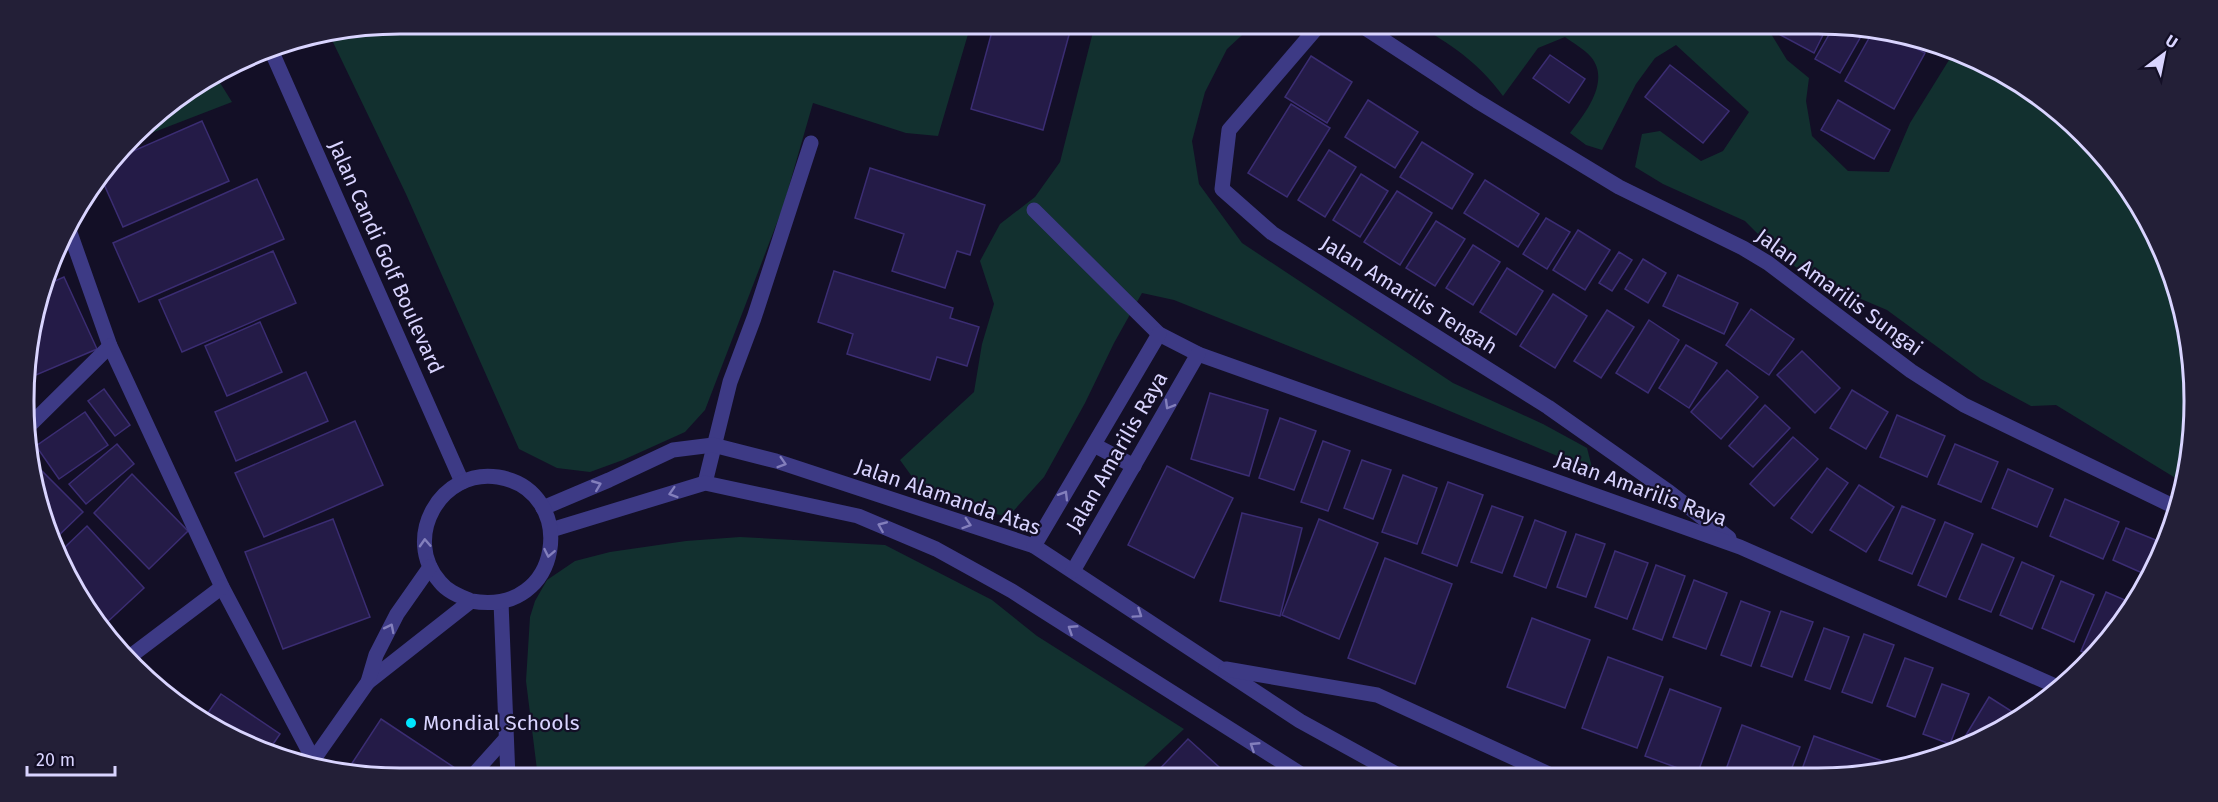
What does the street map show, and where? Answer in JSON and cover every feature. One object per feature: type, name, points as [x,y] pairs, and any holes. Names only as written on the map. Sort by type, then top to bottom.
[{"type":"street","name":"Jalan Amarilis Tengah","points":[[1311,34],[1229,130],[1222,189],[1272,233],[1548,407],[1669,492],[1740,547]]},
{"type":"street","name":"Jalan Amarilis Sungai","points":[[1374,34],[1477,101],[1619,187],[1743,248],[1767,263],[1911,371],[1964,405],[2169,504]]},
{"type":"street","name":"Jalan Candi Golf Boulevard","points":[[274,57],[462,482]]},
{"type":"street","points":[[705,483],[730,382],[754,318],[811,143]]},
{"type":"street","name":"Jalan Amarilis Raya","points":[[1034,210],[1159,334],[1198,354],[1740,547],[2050,684]]},
{"type":"street","points":[[72,239],[110,346],[222,587],[307,755]]},
{"type":"street","name":"Jalan Amarilis Raya","points":[[1034,546],[1159,334]]},
{"type":"street","points":[[35,420],[110,346]]},
{"type":"street","name":"Jalan Amarilis Raya","points":[[1073,571],[1198,354]]},
{"type":"street","name":"Jalan Alamanda Atas","points":[[543,508],[673,450],[713,445],[776,461],[1034,546],[1300,721],[1385,768]]},
{"type":"street","points":[[1094,445],[1134,466]]},
{"type":"street","points":[[480,476],[499,477],[516,483],[531,493],[543,508],[551,531],[550,554],[540,577],[523,594],[501,602],[485,604],[471,601],[454,594],[440,582],[430,567],[424,547],[425,527],[432,508],[445,492],[462,482],[480,476]]},
{"type":"street","points":[[551,531],[705,483],[858,516],[936,549],[1012,591],[1291,768]]},
{"type":"street","points":[[1653,516],[1669,492]]},
{"type":"street","points":[[368,682],[376,655],[397,614],[430,567]]},
{"type":"street","points":[[135,653],[222,587]]},
{"type":"street","points":[[315,757],[368,682],[471,601]]},
{"type":"street","points":[[501,602],[508,768]]},
{"type":"street","points":[[1218,667],[1377,695],[1534,768]]},
{"type":"lane","points":[[479,768],[507,738]]},
{"type":"green space","points":[[401,34],[968,34],[938,136],[906,133],[813,103],[783,207],[705,410],[685,432],[590,472],[557,468],[519,449],[406,194],[333,41]]},
{"type":"green space","points":[[1092,34],[1243,34],[1227,49],[1205,92],[1192,141],[1199,184],[1242,243],[1453,383],[1543,424],[1587,448],[1593,471],[1174,300],[1142,293],[1044,477],[1008,517],[926,496],[900,460],[974,392],[982,344],[994,304],[980,261],[1000,224],[1035,197],[1060,162]]},
{"type":"green space","points":[[1432,34],[1771,34],[1787,60],[1809,78],[1806,101],[1812,136],[1848,171],[1889,172],[1910,123],[1950,59],[1979,72],[2021,96],[2059,125],[2093,159],[2122,197],[2156,261],[2171,306],[2183,377],[2183,425],[2175,478],[2056,405],[2031,406],[1981,379],[1887,310],[1809,277],[1777,253],[1745,221],[1663,184],[1635,167],[1642,134],[1660,131],[1701,161],[1723,151],[1749,112],[1676,45],[1655,58],[1636,84],[1602,150],[1586,145],[1570,133],[1594,97],[1598,76],[1591,57],[1565,37],[1538,48],[1503,96],[1474,64]]},
{"type":"green space","points":[[220,83],[232,102],[151,133],[197,96]]},
{"type":"green space","points":[[740,537],[885,545],[992,600],[1037,636],[1184,729],[1143,768],[537,768],[526,681],[530,617],[535,601],[547,580],[575,561],[610,552],[686,541]]},
{"type":"building","points":[[991,34],[1069,34],[1043,130],[971,109]]},
{"type":"building","points":[[1779,34],[1823,34],[1814,53]]},
{"type":"building","points":[[1829,35],[1860,37],[1840,73],[1815,59]]},
{"type":"building","points":[[1869,39],[1912,47],[1925,53],[1894,109],[1845,81]]},
{"type":"building","points":[[1550,55],[1585,79],[1569,103],[1533,78]]},
{"type":"building","points":[[1311,56],[1352,82],[1327,123],[1285,97]]},
{"type":"building","points":[[1670,65],[1729,111],[1703,143],[1645,97]]},
{"type":"building","points":[[1368,100],[1418,132],[1395,168],[1345,137]]},
{"type":"building","points":[[1838,100],[1890,130],[1874,159],[1821,130]]},
{"type":"building","points":[[1291,104],[1330,128],[1287,197],[1248,173]]},
{"type":"building","points":[[202,121],[229,181],[123,227],[105,185],[133,151]]},
{"type":"building","points":[[1422,142],[1473,174],[1452,209],[1400,177]]},
{"type":"building","points":[[1329,150],[1356,167],[1325,217],[1298,200]]},
{"type":"building","points":[[870,168],[985,205],[970,255],[957,251],[945,288],[892,271],[904,234],[855,218]]},
{"type":"building","points":[[1361,174],[1388,191],[1360,237],[1333,220]]},
{"type":"building","points":[[257,179],[284,239],[139,302],[113,243]]},
{"type":"building","points":[[1485,180],[1539,214],[1518,247],[1464,213]]},
{"type":"building","points":[[1397,191],[1432,213],[1400,265],[1364,242]]},
{"type":"building","points":[[1546,218],[1570,232],[1547,269],[1523,254]]},
{"type":"building","points":[[1436,221],[1465,239],[1435,286],[1406,268]]},
{"type":"building","points":[[1578,230],[1610,250],[1585,290],[1553,270]]},
{"type":"building","points":[[1473,245],[1500,262],[1473,305],[1446,288]]},
{"type":"building","points":[[273,251],[296,303],[182,352],[159,300]]},
{"type":"building","points":[[1619,252],[1632,260],[1612,291],[1599,283]]},
{"type":"building","points":[[1643,259],[1666,273],[1648,303],[1625,289]]},
{"type":"building","points":[[1507,268],[1543,291],[1516,335],[1480,312]]},
{"type":"building","points":[[834,271],[953,308],[950,318],[979,327],[967,366],[937,357],[930,380],[847,354],[853,334],[818,322]]},
{"type":"building","points":[[1678,275],[1738,303],[1724,334],[1663,306]]},
{"type":"building","points":[[64,277],[97,349],[35,375],[42,329],[55,281]]},
{"type":"building","points":[[1553,294],[1587,316],[1555,368],[1520,346]]},
{"type":"building","points":[[1751,309],[1794,339],[1769,375],[1726,345]]},
{"type":"building","points":[[1607,310],[1634,327],[1601,378],[1574,361]]},
{"type":"building","points":[[1649,320],[1679,340],[1648,393],[1616,373]]},
{"type":"building","points":[[260,322],[282,372],[227,396],[205,346]]},
{"type":"building","points":[[1686,345],[1717,363],[1689,408],[1659,388]]},
{"type":"building","points":[[1802,351],[1840,388],[1815,413],[1777,375]]},
{"type":"building","points":[[1727,370],[1758,397],[1721,439],[1691,412]]},
{"type":"building","points":[[306,372],[328,421],[236,461],[215,412]]},
{"type":"building","points":[[104,389],[130,425],[115,436],[88,401]]},
{"type":"building","points":[[1852,390],[1888,412],[1866,449],[1830,428]]},
{"type":"building","points":[[1210,393],[1268,410],[1249,476],[1191,459]]},
{"type":"building","points":[[1765,405],[1790,428],[1753,467],[1729,446]]},
{"type":"building","points":[[85,412],[108,445],[59,479],[37,445]]},
{"type":"building","points":[[1897,415],[1945,436],[1927,477],[1880,457]]},
{"type":"building","points":[[1280,418],[1316,431],[1294,490],[1259,478]]},
{"type":"building","points":[[355,421],[383,485],[264,537],[235,473]]},
{"type":"building","points":[[1793,437],[1818,459],[1774,506],[1750,484]]},
{"type":"building","points":[[1323,441],[1350,451],[1328,511],[1301,502]]},
{"type":"building","points":[[117,444],[134,464],[86,504],[69,484]]},
{"type":"building","points":[[1955,444],[1998,462],[1981,502],[1938,484]]},
{"type":"building","points":[[1362,460],[1391,470],[1373,519],[1344,508]]},
{"type":"building","points":[[1167,466],[1233,498],[1194,578],[1128,545]]},
{"type":"building","points":[[1827,468],[1848,483],[1812,533],[1791,518]]},
{"type":"building","points":[[2008,469],[2053,489],[2037,527],[1992,508]]},
{"type":"building","points":[[42,471],[83,512],[60,535]]},
{"type":"building","points":[[132,474],[188,531],[149,569],[94,513]]},
{"type":"building","points":[[1403,475],[1437,488],[1417,544],[1382,532]]},
{"type":"building","points":[[1448,482],[1483,495],[1457,566],[1422,553]]},
{"type":"building","points":[[1859,485],[1894,507],[1866,552],[1830,530]]},
{"type":"building","points":[[2065,499],[2119,522],[2103,559],[2050,536]]},
{"type":"building","points":[[1492,506],[1523,517],[1502,573],[1471,562]]},
{"type":"building","points":[[1902,506],[1935,520],[1912,574],[1879,560]]},
{"type":"building","points":[[1242,513],[1302,528],[1280,616],[1220,601]]},
{"type":"building","points":[[333,519],[370,617],[283,649],[245,552]]},
{"type":"building","points":[[1319,519],[1378,543],[1339,639],[1282,615]]},
{"type":"building","points":[[1535,520],[1566,532],[1546,588],[1514,576]]},
{"type":"building","points":[[1945,522],[1973,534],[1946,597],[1918,585]]},
{"type":"building","points":[[87,526],[144,588],[108,621],[96,605],[65,547]]},
{"type":"building","points":[[2126,528],[2156,540],[2141,572],[2113,560]]},
{"type":"building","points":[[1576,534],[1605,544],[1586,597],[1557,587]]},
{"type":"building","points":[[1982,544],[2014,558],[1991,612],[1959,599]]},
{"type":"building","points":[[1615,551],[1648,563],[1627,619],[1595,607]]},
{"type":"building","points":[[1385,558],[1452,584],[1415,684],[1348,658]]},
{"type":"building","points":[[2022,562],[2054,576],[2032,629],[2000,615]]},
{"type":"building","points":[[1656,565],[1685,576],[1662,640],[1633,629]]},
{"type":"building","points":[[1694,580],[1727,593],[1706,649],[1673,637]]},
{"type":"building","points":[[2061,581],[2094,595],[2074,642],[2042,628]]},
{"type":"building","points":[[2106,592],[2125,600],[2093,643],[2084,652],[2081,651]]},
{"type":"building","points":[[1741,601],[1770,612],[1751,666],[1721,655]]},
{"type":"building","points":[[1781,611],[1813,622],[1792,677],[1761,666]]},
{"type":"building","points":[[1532,618],[1590,640],[1565,708],[1507,687]]},
{"type":"building","points":[[1824,628],[1849,637],[1830,689],[1805,680]]},
{"type":"building","points":[[1864,634],[1894,645],[1872,703],[1842,692]]},
{"type":"building","points":[[1608,657],[1663,677],[1637,748],[1582,728]]},
{"type":"building","points":[[1905,658],[1933,668],[1915,717],[1887,706]]},
{"type":"building","points":[[1942,684],[1969,694],[1951,742],[1923,734]]},
{"type":"building","points":[[1670,689],[1721,708],[1700,768],[1678,768],[1645,756]]},
{"type":"building","points":[[221,694],[280,734],[273,744],[239,730],[208,712]]},
{"type":"building","points":[[1989,697],[2012,711],[1979,730],[1965,736]]},
{"type":"building","points":[[381,719],[455,768],[401,768],[352,764]]},
{"type":"building","points":[[1742,725],[1800,747],[1792,768],[1727,768]]},
{"type":"building","points":[[1814,736],[1883,761],[1841,767],[1803,768]]},
{"type":"building","points":[[1188,739],[1220,768],[1161,768]]},
{"type":"place","name":"Mondial Schools","points":[[411,723]]}]
